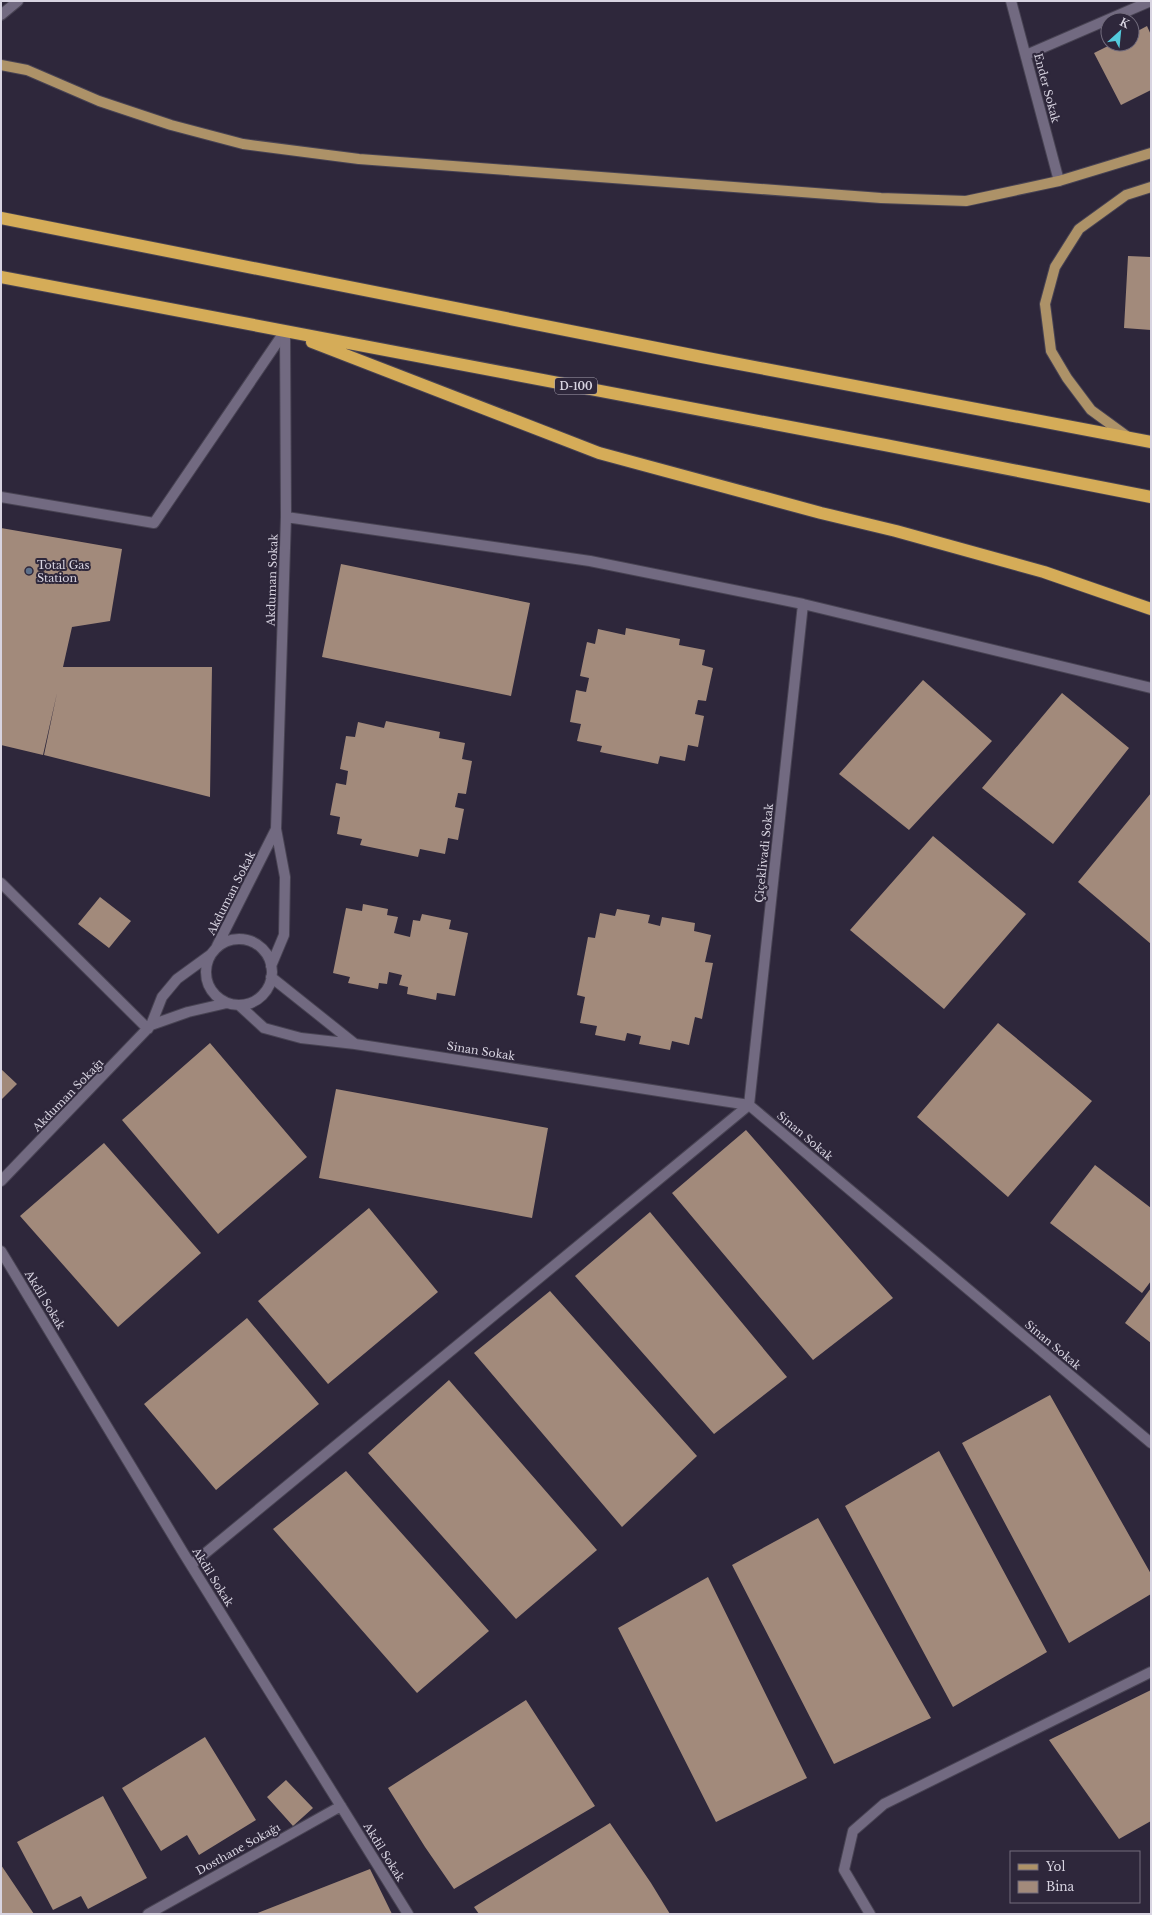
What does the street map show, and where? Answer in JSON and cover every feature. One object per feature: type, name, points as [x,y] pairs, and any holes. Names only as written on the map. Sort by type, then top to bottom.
[{"type":"highway","points":[[1,218],[686,354],[1151,442]]},
{"type":"highway","name":"D-100","points":[[1,277],[1151,497]]},
{"type":"highway","points":[[285,331],[599,453],[814,511],[896,531],[1029,568],[1151,609]]},
{"type":"main road","points":[[1,65],[28,70],[99,101],[171,125],[243,144],[359,159],[889,199],[966,201],[1058,181],[1151,153]]},
{"type":"main road","points":[[1130,438],[1091,410],[1067,378],[1051,351],[1045,304],[1055,267],[1079,229],[1126,195],[1151,187]]},
{"type":"street","points":[[1,15],[18,1]]},
{"type":"street","name":"Ender Sokak","points":[[1011,1],[1058,181]]},
{"type":"street","points":[[1026,55],[1151,1]]},
{"type":"street","points":[[1,497],[154,523],[285,331]]},
{"type":"street","name":"Akduman Sokak","points":[[271,966],[284,935],[285,877],[276,829],[286,517],[285,331]]},
{"type":"street","points":[[286,517],[590,561],[802,604],[1151,688]]},
{"type":"street","name":"Çiçeklivadi Sokak","points":[[749,1105],[802,604]]},
{"type":"street","name":"Akduman Sokak","points":[[217,946],[276,829]]},
{"type":"street","points":[[1,883],[150,1027]]},
{"type":"street","points":[[239,938],[250,940],[264,951],[271,966],[271,977],[267,988],[260,997],[239,1005],[227,1003],[217,997],[210,988],[206,977],[206,966],[210,955],[217,946],[228,940],[239,938]]},
{"type":"street","name":"Akduman Sokağı","points":[[1,1181],[150,1027],[162,997],[177,978],[210,955]]},
{"type":"street","name":"Sinan Sokak","points":[[271,977],[355,1044]]},
{"type":"street","name":"Akduman Sokağı","points":[[150,1027],[188,1012],[227,1003]]},
{"type":"street","name":"Sinan Sokak","points":[[239,1005],[264,1028],[300,1038],[355,1044],[749,1105],[1151,1443]]},
{"type":"street","points":[[191,1565],[749,1105]]},
{"type":"street","name":"Akdil Sokak","points":[[1,1251],[191,1565],[408,1914]]},
{"type":"street","points":[[870,1914],[844,1870],[853,1831],[884,1804],[1151,1672]]},
{"type":"street","name":"Dosthane Sokağı","points":[[148,1914],[341,1806]]},
{"type":"building","points":[[1147,26],[1151,35],[1151,90],[1121,105],[1094,53],[1100,50],[1100,52],[1140,52],[1140,30]]},
{"type":"building","points":[[1128,256],[1151,257],[1151,330],[1124,328]]},
{"type":"building","points":[[1,528],[122,549],[110,621],[72,627],[63,667],[212,667],[210,797],[44,755],[57,693],[43,755],[1,745]]},
{"type":"building","points":[[341,564],[530,603],[511,696],[322,657]]},
{"type":"building","points":[[626,628],[680,639],[679,645],[705,650],[702,665],[713,668],[706,701],[698,700],[695,714],[704,716],[698,747],[688,745],[685,761],[660,756],[658,764],[600,752],[602,746],[577,741],[581,724],[570,722],[576,690],[586,692],[589,678],[580,676],[587,642],[595,644],[598,629],[625,635]]},
{"type":"building","points":[[923,680],[992,741],[909,830],[839,774]]},
{"type":"building","points":[[1062,693],[1129,748],[1053,844],[982,788]]},
{"type":"building","points":[[386,721],[440,732],[439,738],[465,743],[462,759],[472,761],[466,794],[458,793],[455,807],[464,809],[458,840],[448,838],[445,854],[420,849],[418,857],[360,845],[362,839],[337,834],[340,817],[330,815],[336,783],[346,785],[348,771],[340,769],[346,736],[355,737],[358,722],[384,728]]},
{"type":"building","points":[[1151,793],[1151,944],[1078,882]]},
{"type":"building","points":[[933,836],[1026,914],[944,1009],[850,930]]},
{"type":"building","points":[[100,897],[131,921],[109,948],[78,924]]},
{"type":"building","points":[[363,904],[388,909],[387,915],[398,917],[394,933],[410,937],[413,920],[420,921],[422,914],[451,920],[449,929],[468,933],[455,996],[437,993],[436,1000],[407,994],[408,987],[399,985],[402,975],[389,972],[387,984],[379,983],[378,989],[348,983],[350,977],[333,973],[346,908],[362,911]]},
{"type":"building","points":[[617,909],[650,915],[648,923],[660,926],[662,917],[695,923],[694,931],[711,935],[705,962],[713,963],[702,1019],[695,1017],[689,1045],[672,1041],[670,1050],[639,1044],[641,1036],[627,1033],[625,1041],[595,1035],[597,1026],[580,1023],[585,997],[577,995],[588,937],[595,938],[600,913],[615,916]]},
{"type":"building","points":[[998,1023],[1092,1101],[1008,1197],[917,1117]]},
{"type":"building","points":[[210,1043],[307,1157],[218,1234],[122,1120]]},
{"type":"building","points":[[1,1069],[17,1084],[1,1100]]},
{"type":"building","points":[[336,1089],[548,1128],[532,1218],[319,1178]]},
{"type":"building","points":[[746,1130],[893,1298],[813,1360],[672,1193]]},
{"type":"building","points":[[104,1143],[201,1253],[118,1327],[20,1216]]},
{"type":"building","points":[[1095,1165],[1151,1208],[1151,1281],[1142,1293],[1050,1223]]},
{"type":"building","points":[[369,1208],[438,1292],[328,1384],[258,1301]]},
{"type":"building","points":[[650,1212],[787,1377],[714,1434],[575,1276]]},
{"type":"building","points":[[1151,1288],[1151,1343],[1125,1323]]},
{"type":"building","points":[[550,1291],[697,1456],[622,1527],[474,1353]]},
{"type":"building","points":[[247,1318],[319,1404],[216,1490],[144,1404]]},
{"type":"building","points":[[449,1380],[597,1550],[516,1619],[368,1453]]},
{"type":"building","points":[[1050,1395],[1151,1574],[1151,1594],[1069,1643],[962,1443]]},
{"type":"building","points":[[939,1451],[1047,1652],[953,1707],[845,1506]]},
{"type":"building","points":[[346,1471],[489,1631],[417,1693],[273,1529]]},
{"type":"building","points":[[818,1518],[931,1718],[834,1764],[732,1565]]},
{"type":"building","points":[[708,1577],[807,1778],[716,1822],[618,1628]]},
{"type":"building","points":[[1151,1690],[1151,1821],[1119,1839],[1049,1740]]},
{"type":"building","points":[[526,1700],[595,1806],[454,1889],[425,1847],[388,1788]]},
{"type":"building","points":[[205,1737],[256,1820],[199,1855],[187,1835],[161,1851],[122,1788]]},
{"type":"building","points":[[286,1780],[313,1808],[293,1826],[267,1797]]},
{"type":"building","points":[[103,1796],[147,1878],[88,1909],[81,1896],[53,1910],[17,1842]]},
{"type":"building","points":[[610,1823],[651,1883],[670,1914],[479,1914],[474,1907]]},
{"type":"building","points":[[1,1865],[34,1914],[1,1914]]},
{"type":"building","points":[[370,1869],[392,1914],[255,1914]]},
{"type":"place","name":"Total Gas Station","points":[[29,571]]}]
